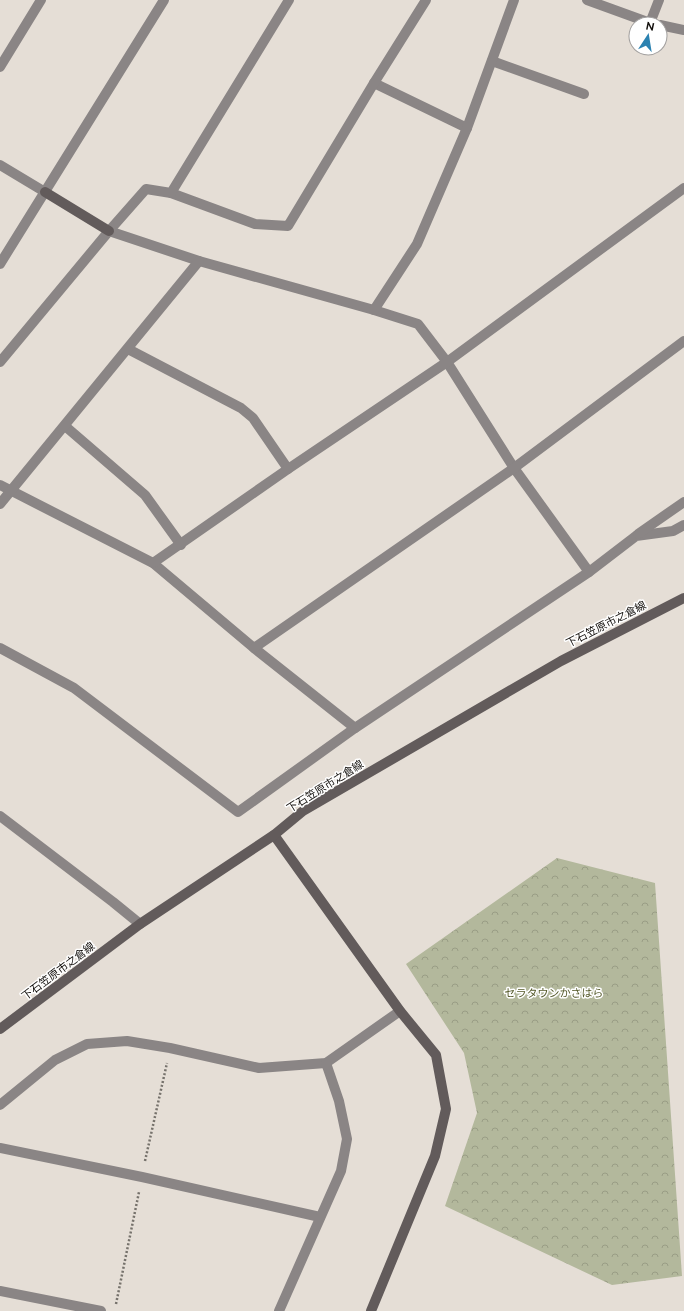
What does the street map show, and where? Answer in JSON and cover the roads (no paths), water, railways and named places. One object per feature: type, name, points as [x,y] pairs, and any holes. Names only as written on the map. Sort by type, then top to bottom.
[{"type":"main road","points":[[45,192],[109,231]]},
{"type":"main road","name":"下石笠原市之倉線","points":[[0,1029],[140,924],[274,835],[303,811],[554,665],[684,598]]},
{"type":"main road","points":[[274,835],[400,1011],[436,1055],[446,1109],[435,1156],[371,1311]]},
{"type":"street","points":[[0,67],[40,0]]},
{"type":"street","points":[[0,264],[164,0]]},
{"type":"street","points":[[171,193],[289,0]]},
{"type":"street","points":[[0,362],[146,189],[171,193],[255,224],[288,226],[426,0]]},
{"type":"street","points":[[374,310],[417,244],[467,128],[514,0]]},
{"type":"street","points":[[587,0],[632,16]]},
{"type":"street","points":[[656,16],[659,0]]},
{"type":"street","points":[[668,27],[684,30]]},
{"type":"street","points":[[492,61],[584,94]]},
{"type":"street","points":[[374,83],[467,128]]},
{"type":"street","points":[[0,164],[45,192]]},
{"type":"street","points":[[153,563],[288,469],[447,362],[684,188]]},
{"type":"street","points":[[109,231],[199,261],[374,310],[418,324],[447,362],[514,468],[589,572]]},
{"type":"street","points":[[0,504],[199,261]]},
{"type":"street","points":[[254,648],[514,468],[684,340]]},
{"type":"street","points":[[128,349],[241,408],[253,418],[288,469]]},
{"type":"street","points":[[65,426],[145,495],[180,545]]},
{"type":"street","points":[[0,485],[153,563],[254,648],[355,728]]},
{"type":"street","points":[[0,648],[74,688],[238,812],[355,728],[589,572],[684,502]]},
{"type":"street","points":[[636,536],[673,531],[684,525]]},
{"type":"street","points":[[0,816],[114,902],[140,924]]},
{"type":"street","points":[[0,1105],[55,1060],[87,1044],[127,1041],[170,1048],[259,1068],[326,1063],[400,1011]]},
{"type":"street","points":[[279,1311],[341,1171],[347,1139],[339,1101],[326,1063]]},
{"type":"street","points":[[0,1148],[320,1216]]},
{"type":"street","points":[[0,1291],[101,1311]]},
{"type":"park label","name":"セラタウンかさはら","points":[[554,993]]}]
